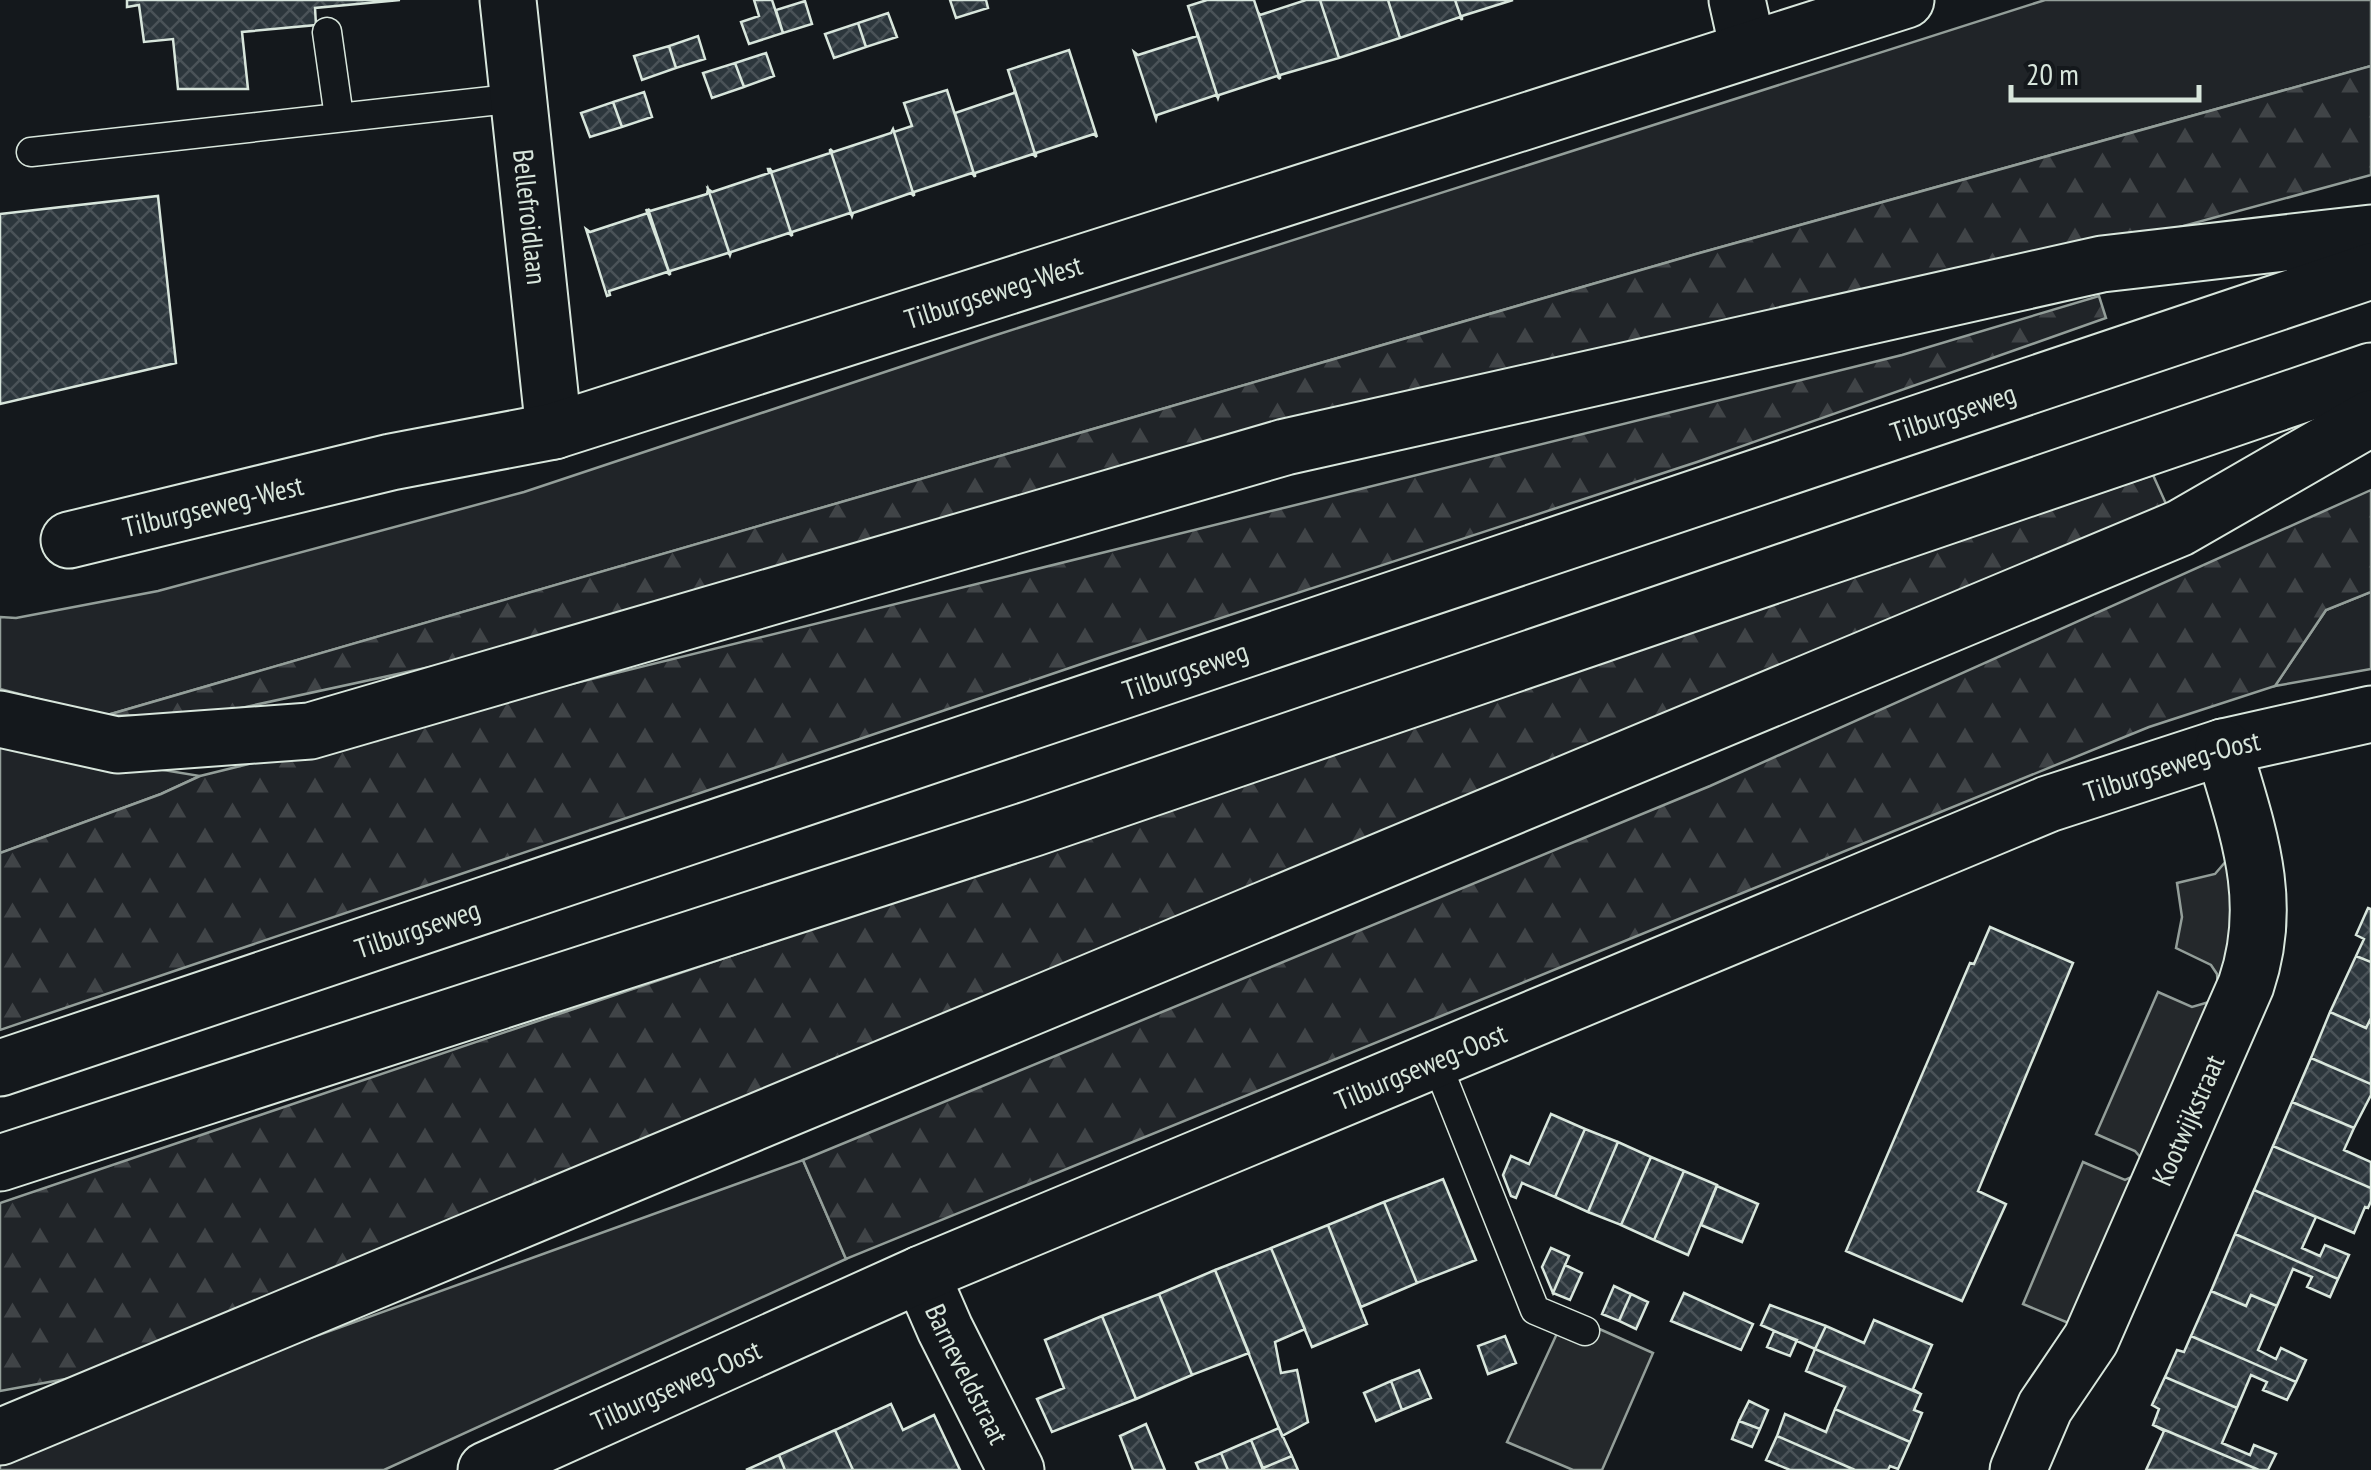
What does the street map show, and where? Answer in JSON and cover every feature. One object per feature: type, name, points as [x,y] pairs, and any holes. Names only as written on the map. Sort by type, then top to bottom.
[{"type":"main road","name":"Bellefroidlaan","points":[[508,0],[554,431]]},
{"type":"main road","name":"Tilburgseweg-West","points":[[69,540],[391,462],[554,431],[1743,25],[1906,0]]},
{"type":"main road","points":[[0,719],[117,745],[310,730],[1285,447],[2102,264],[2371,233]]},
{"type":"main road","name":"Tilburgseweg","points":[[0,1068],[2371,271]]},
{"type":"main road","points":[[0,1163],[1034,828],[2371,372]]},
{"type":"main road","points":[[0,1437],[2180,528],[2371,418]]},
{"type":"main road","name":"Tilburgseweg-Oost","points":[[486,1470],[921,1274],[2048,804],[2223,746],[2371,714]]},
{"type":"main road","name":"Kootwijkstraat","points":[[2018,1470],[2046,1406],[2091,1338],[2246,985],[2257,951],[2260,924],[2254,865],[2223,746]]},
{"type":"main road","name":"Barneveldstraat","points":[[921,1274],[1016,1470]]},
{"type":"lane","points":[[327,32],[339,117]]},
{"type":"lane","points":[[30,152],[518,98]]},
{"type":"lane","points":[[1435,1059],[1535,1310],[1585,1331]]},
{"type":"green space","points":[[2045,0],[2371,0],[2371,66],[1696,254],[104,716],[0,689],[0,617],[16,618],[158,591],[524,492],[993,336]]},
{"type":"green space","points":[[2371,66],[2371,175],[2143,237],[453,662],[213,714],[104,716],[1696,254]]},
{"type":"green space","points":[[2099,296],[2106,318],[1697,462],[1099,658],[0,1030],[0,853],[200,776],[1902,355]]},
{"type":"green space","points":[[2153,475],[2167,506],[71,1378],[0,1391],[0,1203]]},
{"type":"green space","points":[[2371,490],[2371,592],[2326,610],[2275,686],[2149,727],[846,1259],[803,1160],[1710,786]]},
{"type":"green space","points":[[2371,592],[2371,669],[2275,686],[2326,610]]},
{"type":"green space","points":[[0,741],[17,746],[200,776],[0,853]]},
{"type":"green space","points":[[803,1160],[846,1259],[384,1470],[0,1470],[0,1455],[48,1433]]},
{"type":"shaded area","points":[[2227,860],[2238,918],[2218,987],[2211,965],[2176,948],[2182,917],[2177,883],[2215,874]]},
{"type":"shaded area","points":[[2158,992],[2192,1007],[2209,1002],[2141,1158],[2135,1151],[2096,1134]]},
{"type":"shaded area","points":[[2083,1162],[2125,1180],[2136,1175],[2071,1324],[2023,1304]]},
{"type":"shaded area","points":[[1566,1314],[1653,1353],[1602,1470],[1573,1470],[1507,1442]]},
{"type":"building","points":[[127,0],[400,0],[315,8],[316,25],[242,32],[248,89],[178,89],[173,39],[144,42],[139,5],[127,7]]},
{"type":"building","points":[[754,0],[772,0],[783,33],[749,44],[741,22],[759,16]]},
{"type":"building","points":[[950,0],[986,0],[988,8],[956,18]]},
{"type":"building","points":[[1207,0],[1254,0],[1280,79],[1277,76],[1218,98],[1188,6]]},
{"type":"building","points":[[1306,0],[1320,0],[1339,58],[1280,75],[1280,79],[1258,12],[1260,15]]},
{"type":"building","points":[[1320,0],[1388,0],[1400,38],[1339,58]]},
{"type":"building","points":[[1388,0],[1455,0],[1462,20],[1460,17],[1400,38]]},
{"type":"building","points":[[1455,0],[1513,0],[1462,16],[1462,20]]},
{"type":"building","points":[[805,1],[812,24],[783,33],[776,10]]},
{"type":"building","points":[[888,13],[897,37],[866,47],[858,23]]},
{"type":"building","points":[[858,23],[866,47],[834,58],[825,34]]},
{"type":"building","points":[[1197,32],[1218,98],[1216,95],[1157,115],[1156,119],[1134,52],[1138,55],[1197,36]]},
{"type":"building","points":[[698,36],[705,59],[676,68],[669,46]]},
{"type":"building","points":[[669,46],[676,68],[642,80],[634,56]]},
{"type":"building","points":[[1069,50],[1097,137],[1094,134],[1036,153],[1036,157],[1008,70]]},
{"type":"building","points":[[766,53],[774,76],[744,87],[735,63]]},
{"type":"building","points":[[735,63],[744,87],[712,98],[703,73]]},
{"type":"building","points":[[947,90],[975,177],[972,173],[914,192],[914,196],[893,129],[894,132],[912,126],[904,103]]},
{"type":"building","points":[[1015,90],[1036,157],[1033,154],[975,173],[975,177],[955,113]]},
{"type":"building","points":[[644,92],[652,117],[622,127],[613,102]]},
{"type":"building","points":[[613,102],[622,127],[590,137],[581,113]]},
{"type":"building","points":[[893,129],[914,196],[911,193],[852,216],[830,149],[833,152],[891,133]]},
{"type":"building","points":[[830,149],[852,216],[850,213],[792,232],[792,236],[770,169],[772,172],[830,153]]},
{"type":"building","points":[[768,169],[792,236],[789,233],[730,255],[708,189],[712,192],[769,173]]},
{"type":"building","points":[[708,189],[730,255],[670,271],[670,275],[648,209],[707,194]]},
{"type":"building","points":[[158,196],[176,363],[0,404],[0,214]]},
{"type":"building","points":[[648,213],[670,275],[667,272],[609,291],[607,296],[586,229],[590,232]]},
{"type":"building","points":[[2368,908],[2371,962],[2356,956],[2364,939],[2356,935]]},
{"type":"building","points":[[1990,927],[2073,963],[1978,1191],[2006,1204],[1962,1301],[1846,1251],[1970,963],[1974,964]]},
{"type":"building","points":[[2356,956],[2371,962],[2371,1018],[2366,1028],[2330,1012]]},
{"type":"building","points":[[2330,1012],[2366,1028],[2371,1018],[2371,1084],[2311,1058]]},
{"type":"building","points":[[2311,1058],[2371,1084],[2371,1095],[2354,1128],[2292,1102]]},
{"type":"building","points":[[2292,1102],[2354,1128],[2344,1150],[2371,1162],[2371,1188],[2273,1146]]},
{"type":"building","points":[[1551,1114],[1585,1129],[1555,1197],[1522,1183],[1516,1198],[1511,1196],[1503,1175],[1511,1156],[1529,1164]]},
{"type":"building","points":[[1585,1129],[1618,1142],[1588,1212],[1555,1197]]},
{"type":"building","points":[[1618,1142],[1651,1157],[1621,1225],[1588,1212]]},
{"type":"building","points":[[2273,1146],[2371,1188],[2371,1201],[2354,1233],[2254,1190]]},
{"type":"building","points":[[1651,1157],[1684,1171],[1654,1240],[1621,1225]]},
{"type":"building","points":[[1684,1171],[1717,1185],[1688,1255],[1654,1240]]},
{"type":"building","points":[[1443,1179],[1476,1260],[1417,1283],[1384,1202]]},
{"type":"building","points":[[1717,1186],[1758,1204],[1742,1242],[1701,1225]]},
{"type":"building","points":[[2254,1190],[2316,1217],[2302,1248],[2320,1256],[2325,1245],[2349,1255],[2338,1279],[2235,1234]]},
{"type":"building","points":[[1384,1202],[1417,1283],[1361,1307],[1328,1225]]},
{"type":"building","points":[[1328,1225],[1367,1324],[1312,1347],[1271,1248]]},
{"type":"building","points":[[2235,1234],[2338,1279],[2330,1297],[2307,1287],[2312,1277],[2293,1269],[2277,1306],[2251,1295],[2246,1306],[2211,1291]]},
{"type":"building","points":[[1271,1248],[1305,1329],[1275,1342],[1281,1373],[1297,1370],[1308,1422],[1282,1436],[1215,1270]]},
{"type":"building","points":[[1551,1248],[1569,1256],[1553,1293],[1542,1267]]},
{"type":"building","points":[[1565,1265],[1582,1273],[1570,1300],[1553,1293]]},
{"type":"building","points":[[1215,1270],[1249,1353],[1192,1375],[1159,1294]]},
{"type":"building","points":[[1614,1286],[1631,1294],[1619,1321],[1602,1314]]},
{"type":"building","points":[[2211,1291],[2246,1306],[2251,1295],[2277,1306],[2258,1350],[2276,1359],[2281,1348],[2306,1360],[2296,1382],[2191,1336]]},
{"type":"building","points":[[1684,1293],[1753,1324],[1741,1350],[1671,1321]]},
{"type":"building","points":[[1159,1294],[1192,1375],[1136,1399],[1102,1316]]},
{"type":"building","points":[[1631,1294],[1648,1302],[1636,1329],[1619,1321]]},
{"type":"building","points":[[1770,1305],[1826,1326],[1815,1349],[1761,1325]]},
{"type":"building","points":[[1102,1316],[1136,1399],[1052,1432],[1037,1399],[1064,1388],[1045,1340]]},
{"type":"building","points":[[1874,1320],[1932,1345],[1913,1389],[1921,1394],[1815,1349],[1826,1326],[1864,1343]]},
{"type":"building","points":[[1774,1331],[1797,1340],[1790,1356],[1767,1347]]},
{"type":"building","points":[[1505,1336],[1516,1363],[1488,1374],[1478,1346]]},
{"type":"building","points":[[2191,1336],[2296,1382],[2287,1400],[2263,1390],[2267,1382],[2251,1375],[2237,1408],[2165,1377],[2177,1350],[2184,1352]]},
{"type":"building","points":[[1815,1349],[1921,1394],[1914,1410],[1922,1413],[1910,1442],[1835,1409],[1845,1387],[1806,1371]]},
{"type":"building","points":[[1419,1370],[1431,1398],[1402,1410],[1391,1381]]},
{"type":"building","points":[[2165,1377],[2237,1408],[2222,1443],[2250,1455],[2254,1445],[2276,1454],[2268,1470],[2259,1470],[2153,1425],[2159,1409],[2152,1405]]},
{"type":"building","points":[[1391,1381],[1402,1410],[1376,1421],[1364,1393]]},
{"type":"building","points":[[1749,1401],[1768,1410],[1760,1429],[1739,1421]]},
{"type":"building","points":[[891,1404],[903,1430],[934,1415],[960,1470],[853,1470],[835,1430]]},
{"type":"building","points":[[1835,1409],[1910,1442],[1898,1469],[1890,1466],[1888,1470],[1855,1470],[1777,1436],[1785,1414],[1826,1432]]},
{"type":"building","points":[[1739,1421],[1760,1429],[1752,1447],[1732,1439]]},
{"type":"building","points":[[1146,1424],[1165,1470],[1133,1470],[1120,1436]]},
{"type":"building","points":[[2153,1425],[2259,1470],[2146,1470],[2164,1431]]},
{"type":"building","points":[[1279,1428],[1292,1456],[1263,1468],[1251,1440]]},
{"type":"building","points":[[835,1430],[853,1470],[785,1470],[779,1455]]},
{"type":"building","points":[[1777,1436],[1855,1470],[1790,1470],[1766,1460]]},
{"type":"building","points":[[1251,1440],[1263,1470],[1228,1470],[1221,1453]]},
{"type":"building","points":[[1221,1453],[1228,1470],[1199,1470],[1196,1463]]},
{"type":"building","points":[[779,1455],[785,1470],[746,1470]]},
{"type":"building","points":[[1292,1456],[1298,1470],[1263,1470],[1263,1468]]}]
